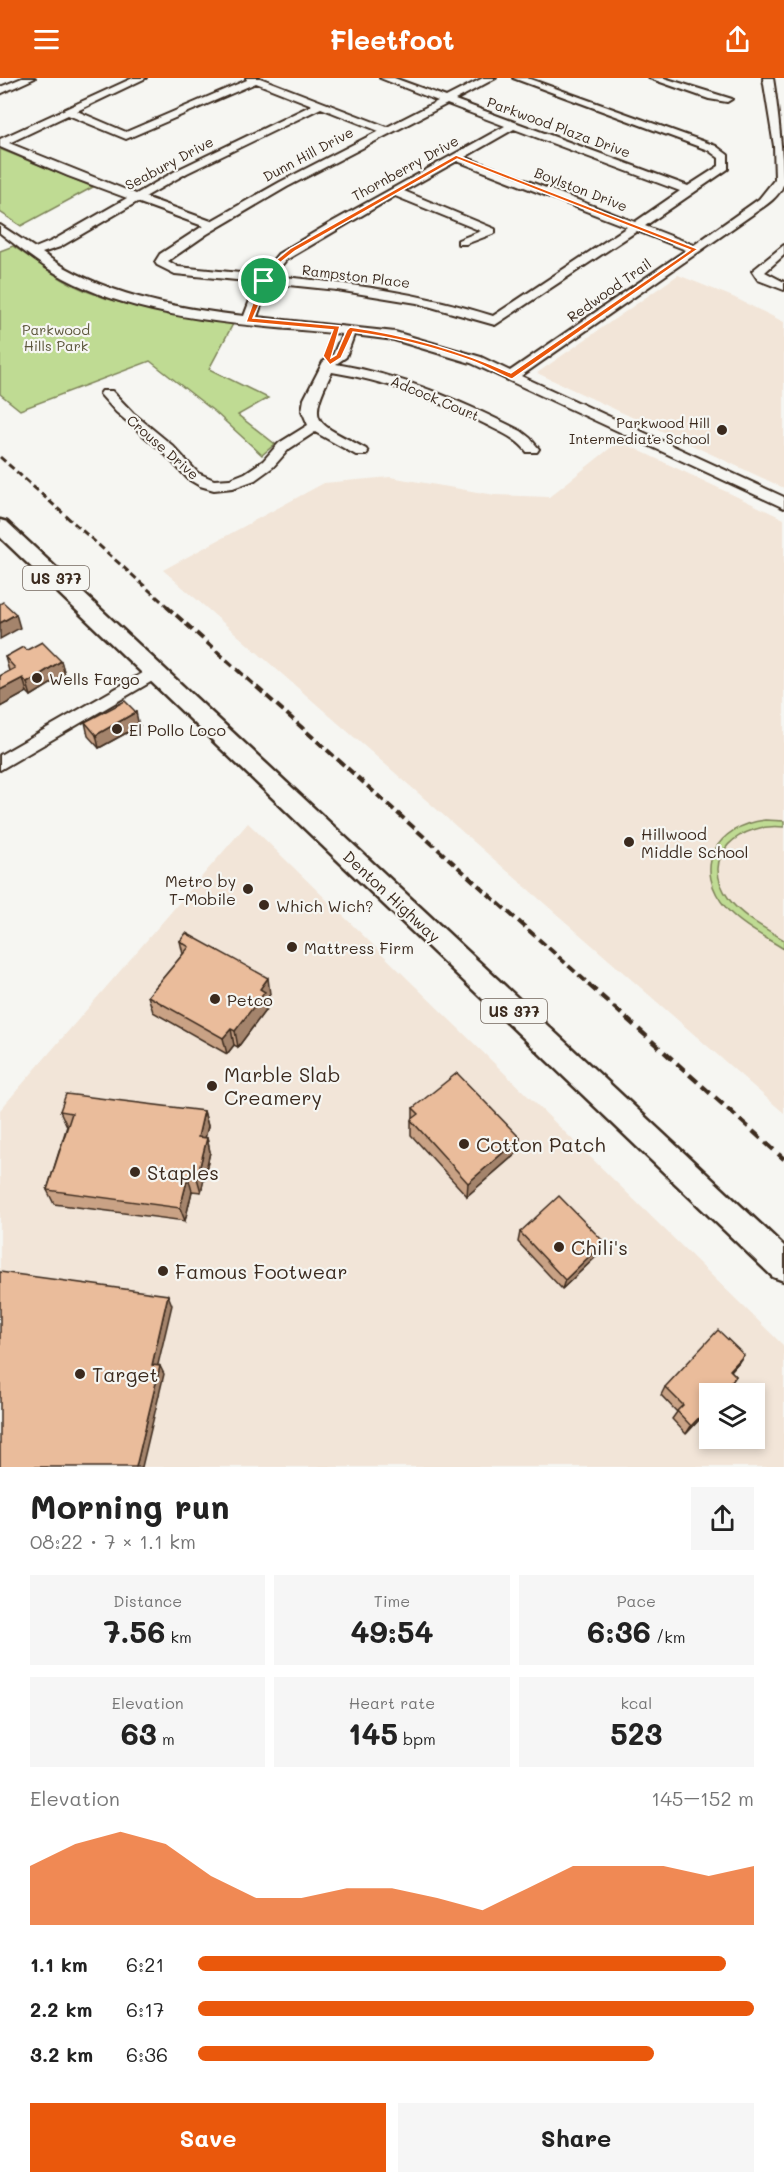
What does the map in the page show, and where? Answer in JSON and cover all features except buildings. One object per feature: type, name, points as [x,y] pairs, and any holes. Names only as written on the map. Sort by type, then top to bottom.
[{"type":"main road","name":"Denton Highway","points":[[0,526],[784,1266]]},
{"type":"street","points":[[0,91],[30,78]]},
{"type":"street","points":[[0,143],[141,78]]},
{"type":"street","name":"Parkwood Plaza Drive","points":[[385,78],[690,191]]},
{"type":"street","name":"Dunn Hill Drive","points":[[175,270],[161,262],[164,257],[210,225],[296,176],[491,78]]},
{"type":"street","points":[[518,78],[720,152],[726,162],[724,167],[636,226]]},
{"type":"street","points":[[654,78],[713,97],[727,99]]},
{"type":"street","name":"Redwood Trail","points":[[512,376],[761,203],[777,188],[783,177],[783,161],[768,78]]},
{"type":"street","points":[[67,111],[126,136],[253,79],[387,130]]},
{"type":"street","name":"Seabury Drive","points":[[34,252],[56,244],[192,166],[321,104]]},
{"type":"street","name":"Thornberry Drive","points":[[249,320],[264,281],[282,257],[394,191],[512,126]]},
{"type":"street","points":[[0,143],[72,174],[210,225]]},
{"type":"street","name":"Boylston Drive","points":[[456,157],[695,249]]},
{"type":"street","points":[[394,191],[491,231],[462,242]]},
{"type":"street","name":"Rampston Place","points":[[175,270],[264,281],[366,289],[464,309],[495,321],[636,226]]},
{"type":"street","points":[[0,228],[57,269],[75,279],[133,300],[195,314],[395,336],[476,360],[784,503]]},
{"type":"street","points":[[784,249],[760,268],[759,273],[762,277],[784,286]]},
{"type":"street","points":[[344,329],[339,357],[329,365],[311,399],[309,411],[315,426],[361,452]]},
{"type":"street","name":"Adcock Court","points":[[329,365],[408,384],[473,413],[521,438],[529,443],[532,449]]},
{"type":"street","name":"Crouse Drive","points":[[106,394],[116,406],[169,450],[185,470],[211,485],[233,483],[257,472],[268,465],[281,448],[315,426]]},
{"type":"street","points":[[0,763],[155,672]]},
{"type":"shaded area","name":"Parkwood Hill Intermediate School","points":[[678,275],[733,297],[784,322],[784,488],[537,373]]},
{"type":"shaded area","name":"Hillwood Middle School","points":[[619,441],[784,519],[784,1113],[163,570],[324,483],[390,477],[495,495],[549,497]]},
{"type":"shaded area","points":[[248,823],[784,1346],[784,1467],[0,1467],[0,1110]]},
{"type":"green space","points":[[0,149],[93,187],[21,226],[0,212]]},
{"type":"green space","name":"Parkwood Hills Park","points":[[13,246],[71,284],[110,300],[151,310],[234,322],[209,369],[268,398],[238,415],[275,444],[262,455],[215,412],[150,361],[20,410],[0,394],[0,251]]},
{"type":"green space","points":[[765,820],[784,821],[784,827],[753,830],[739,836],[728,845],[721,856],[718,868],[720,883],[729,899],[747,917],[784,940],[784,949],[733,915],[716,894],[711,879],[710,864],[714,851],[722,840],[733,831],[748,824]]},
{"type":"railway","points":[[0,457],[168,607]]},
{"type":"railway","points":[[166,606],[590,985]]},
{"type":"railway","points":[[588,984],[784,1159]]},
{"type":"place","name":"Parkwood Hill Intermediate School","points":[[722,430]]},
{"type":"place","name":"Wells Fargo","points":[[37,678]]},
{"type":"place","name":"El Pollo Loco","points":[[117,729]]},
{"type":"place","name":"Hillwood Middle School","points":[[629,842]]},
{"type":"place","name":"Metro by T-Mobile","points":[[248,889]]},
{"type":"place","name":"Which Wich?","points":[[264,905]]},
{"type":"place","name":"Mattress Firm","points":[[292,947]]},
{"type":"place","name":"Petco","points":[[215,999]]},
{"type":"place","name":"Marble Slab Creamery","points":[[212,1086]]},
{"type":"place","name":"Cotton Patch","points":[[464,1144]]},
{"type":"place","name":"Staples","points":[[135,1172]]},
{"type":"place","name":"Chili's","points":[[559,1247]]},
{"type":"place","name":"Famous Footwear","points":[[163,1271]]},
{"type":"place","name":"Target","points":[[80,1374]]},
{"type":"route","points":[[456,157],[695,249],[512,376],[476,360],[431,345],[395,336],[350,330],[339,357],[330,362],[327,356],[337,328],[249,320],[264,281],[282,257],[456,157]]}]
